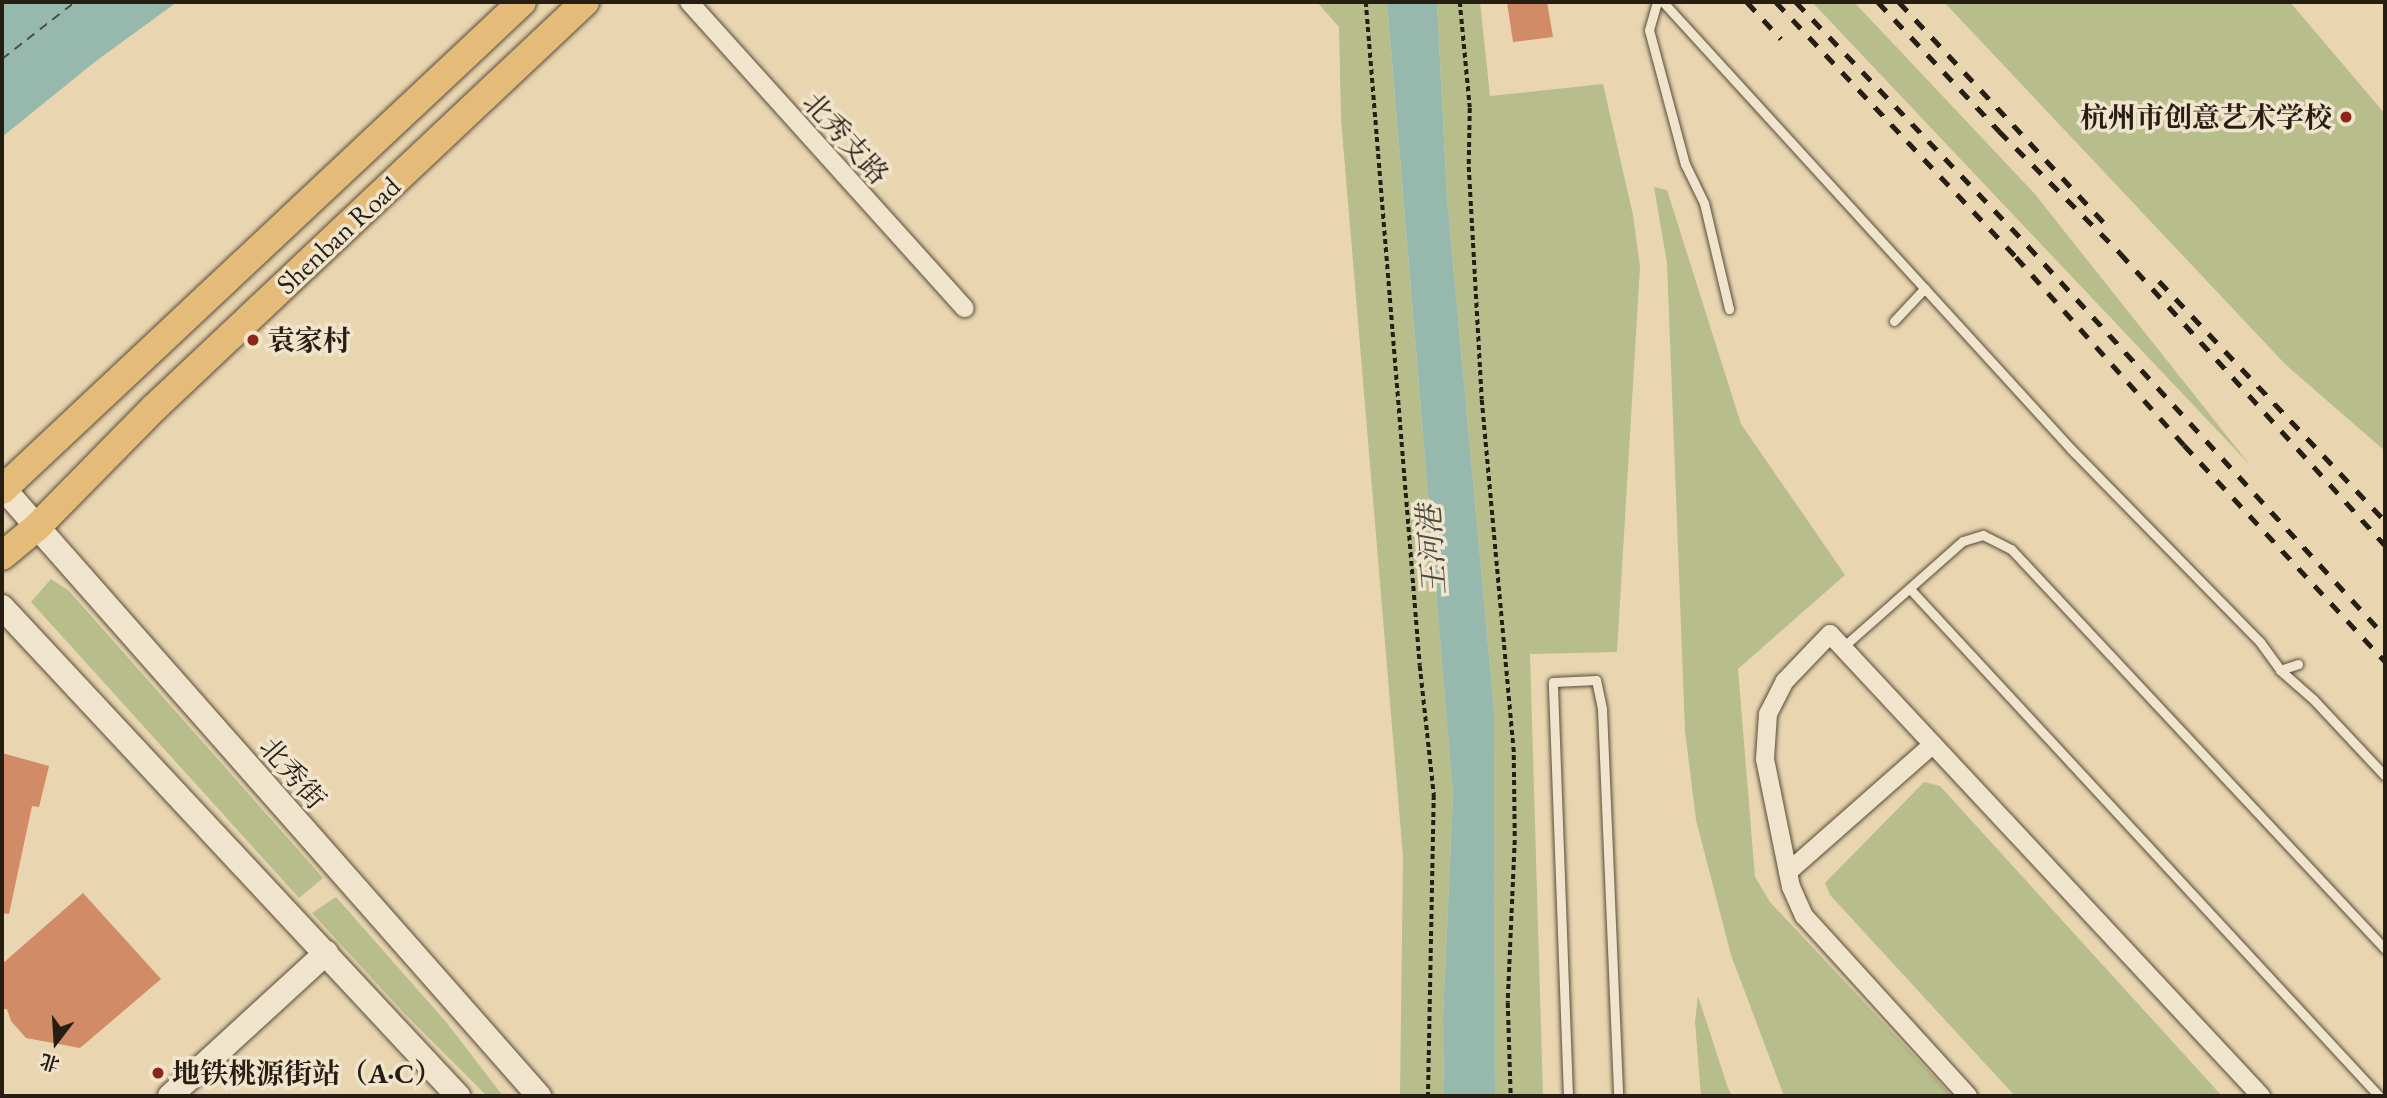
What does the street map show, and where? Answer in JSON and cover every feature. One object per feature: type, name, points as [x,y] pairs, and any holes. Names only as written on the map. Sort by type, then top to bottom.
[{"type":"main road","name":"Shenban Road","points":[[2,489],[522,2]]},
{"type":"main road","name":"Shenban Road","points":[[2,556],[37,527],[154,408],[585,2]]},
{"type":"main road","name":"北秀街","points":[[2,489],[539,1096]]},
{"type":"main road","points":[[2,607],[458,1096]]},
{"type":"main road","points":[[170,1096],[326,953]]},
{"type":"street","name":"北秀支路","points":[[689,2],[965,308]]},
{"type":"street","points":[[1968,1096],[1804,916],[1788,872],[1765,759],[1768,714],[1785,681],[1830,634],[2261,1096]]},
{"type":"street","points":[[1788,872],[1933,744]]},
{"type":"lane","points":[[1657,2],[1649,30],[1685,163],[1704,203],[1729,309]]},
{"type":"lane","points":[[1663,2],[2071,449],[2260,642],[2280,670],[2313,699],[2385,776]]},
{"type":"lane","points":[[1894,321],[1925,288]]},
{"type":"lane","points":[[1843,647],[1964,541],[1983,535],[2011,549],[2385,949]]},
{"type":"lane","points":[[1910,589],[2379,1096]]},
{"type":"lane","points":[[2280,670],[2298,664]]},
{"type":"lane","points":[[1568,1096],[1553,682],[1596,680],[1601,709],[1618,1096]]},
{"type":"path","points":[[1366,2],[1420,666],[1434,795],[1428,1096]]},
{"type":"path","points":[[1460,2],[1470,108],[1469,167],[1482,400],[1514,755],[1515,841],[1508,1003],[1511,1096]]},
{"type":"green space","points":[[1317,2],[1387,2],[1453,795],[1443,1016],[1444,1096],[1400,1096],[1403,857],[1341,119],[1339,27]]},
{"type":"green space","points":[[1437,2],[1480,2],[1490,96],[1603,84],[1633,215],[1640,267],[1617,652],[1530,654],[1543,1096],[1495,1096],[1494,710],[1447,198]]},
{"type":"green space","points":[[1812,2],[1854,2],[2034,193],[2250,465]]},
{"type":"green space","points":[[1944,2],[2290,2],[2385,114],[2385,451],[2286,365]]},
{"type":"green space","points":[[1654,187],[1667,190],[1741,424],[1845,575],[1738,669],[1755,877],[1770,902],[1952,1096],[1784,1096],[1731,955],[1696,820],[1685,731],[1667,263]]},
{"type":"green space","points":[[51,579],[69,591],[323,878],[299,898],[31,602]]},
{"type":"green space","points":[[1924,782],[1940,786],[2222,1096],[2015,1096],[1830,895],[1825,883]]},
{"type":"green space","points":[[336,897],[447,1023],[503,1096],[487,1096],[404,1013],[312,913]]},
{"type":"green space","points":[[1698,996],[1732,1096],[1701,1096],[1695,1022]]},
{"type":"water","points":[[2,2],[177,2],[96,61],[2,137]]},
{"type":"water","points":[[1387,2],[1437,2],[1447,198],[1494,710],[1495,1096],[1444,1096],[1443,1016],[1453,795]]},
{"type":"building","points":[[1507,2],[1547,2],[1553,37],[1513,42]]},
{"type":"building","points":[[2,753],[49,766],[39,807],[32,806],[9,914],[2,913]]},
{"type":"building","points":[[83,893],[161,979],[80,1048],[26,1038],[11,1021],[7,1009],[2,1009],[2,964]]},
{"type":"ferry route","points":[[2,59],[75,2]]},
{"type":"railway","points":[[1747,2],[1781,39]]},
{"type":"railway","points":[[1776,2],[2016,257],[2184,445],[2385,661]]},
{"type":"railway","points":[[1796,2],[2028,246],[2385,636]]},
{"type":"railway","points":[[1878,2],[1999,131],[2120,253],[2385,545]]},
{"type":"railway","points":[[1899,2],[2106,225]]},
{"type":"railway","points":[[2159,281],[2385,521]]},
{"type":"place","name":"杭州市创意艺术学校","points":[[2346,117]]},
{"type":"place","name":"袁家村","points":[[253,340]]},
{"type":"place","name":"地铁桃源街站（A·C）","points":[[158,1073]]},
{"type":"water label","name":"王河港","points":[[1432,550]]}]
